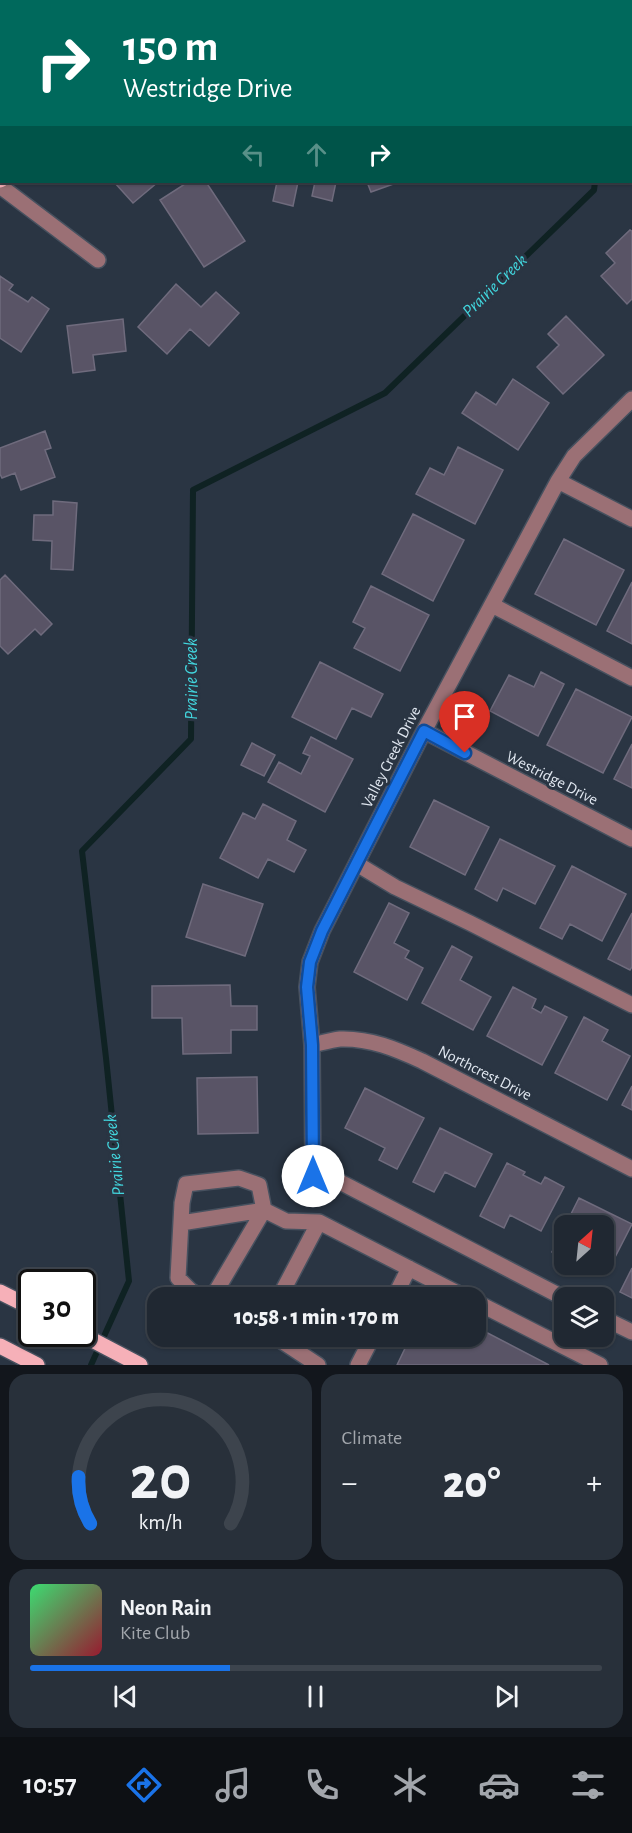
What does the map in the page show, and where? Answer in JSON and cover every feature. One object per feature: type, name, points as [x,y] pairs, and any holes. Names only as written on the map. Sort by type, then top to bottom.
[{"type":"main road","points":[[0,1292],[18,1301]]},
{"type":"main road","points":[[96,1341],[140,1365]]},
{"type":"main road","points":[[0,1346],[37,1365]]},
{"type":"street","points":[[0,186],[98,260]]},
{"type":"street","name":"Valley Creek Drive","points":[[554,1293],[313,1172],[312,1045],[307,987],[310,962],[322,931],[424,731],[558,482],[574,456],[632,399]]},
{"type":"street","points":[[558,482],[632,519]]},
{"type":"street","points":[[492,605],[632,678]]},
{"type":"street","name":"Westridge Drive","points":[[424,731],[632,839]]},
{"type":"street","points":[[357,864],[395,887],[632,1005]]},
{"type":"street","name":"Northcrest Drive","points":[[312,1045],[340,1039],[390,1046],[632,1169]]},
{"type":"street","points":[[187,1287],[178,1278],[182,1203],[186,1184],[239,1178],[259,1185],[264,1210],[218,1287]]},
{"type":"street","points":[[181,1223],[264,1210],[286,1221],[319,1222],[446,1287]]},
{"type":"street","points":[[285,1287],[319,1222]]},
{"type":"street","points":[[400,1287],[409,1268]]},
{"type":"street","points":[[486,1307],[600,1365]]},
{"type":"street","points":[[614,1323],[632,1332]]},
{"type":"street","points":[[291,1347],[318,1365]]},
{"type":"street","points":[[358,1365],[367,1347]]},
{"type":"building","points":[[115,183],[157,183],[133,203]]},
{"type":"building","points":[[186,183],[207,183],[245,241],[204,267],[160,200]]},
{"type":"building","points":[[277,183],[298,183],[293,206],[273,201]]},
{"type":"building","points":[[315,183],[336,183],[332,201],[312,196]]},
{"type":"building","points":[[367,183],[396,183],[371,192]]},
{"type":"building","points":[[630,230],[632,231],[632,299],[627,304],[601,276],[615,263],[606,253]]},
{"type":"building","points":[[0,276],[13,285],[9,290],[28,302],[32,297],[49,309],[21,352],[0,338]]},
{"type":"building","points":[[176,284],[201,307],[216,292],[239,313],[209,346],[190,329],[167,354],[138,327]]},
{"type":"building","points":[[566,316],[604,355],[563,394],[537,367],[559,345],[548,334]]},
{"type":"building","points":[[123,319],[126,351],[93,355],[95,370],[73,373],[67,326]]},
{"type":"building","points":[[513,379],[549,403],[518,450],[462,413],[476,392],[496,405]]},
{"type":"building","points":[[45,431],[51,448],[45,450],[55,477],[21,490],[15,473],[2,478],[0,448]]},
{"type":"building","points":[[458,447],[503,470],[475,524],[416,494],[430,468],[444,475]]},
{"type":"building","points":[[53,501],[77,503],[73,570],[51,569],[52,541],[33,540],[34,515],[53,515]]},
{"type":"building","points":[[413,514],[464,540],[433,601],[382,574]]},
{"type":"building","points":[[564,539],[624,570],[596,625],[535,594]]},
{"type":"building","points":[[5,575],[52,624],[41,635],[35,629],[8,654],[0,646],[0,580]]},
{"type":"building","points":[[632,582],[632,644],[607,631]]},
{"type":"building","points":[[371,586],[429,615],[400,671],[354,648],[365,628],[353,622]]},
{"type":"building","points":[[320,662],[383,694],[371,717],[352,708],[336,739],[292,717]]},
{"type":"building","points":[[541,672],[564,684],[538,736],[490,711],[509,675],[534,687]]},
{"type":"building","points":[[576,689],[632,717],[603,773],[547,745]]},
{"type":"building","points":[[311,737],[353,759],[325,812],[268,782],[279,762],[301,774],[310,756],[303,753]]},
{"type":"building","points":[[252,743],[275,755],[264,776],[241,765]]},
{"type":"building","points":[[632,744],[632,788],[614,779]]},
{"type":"building","points":[[434,800],[489,827],[465,875],[410,847]]},
{"type":"building","points":[[263,804],[296,821],[287,840],[306,850],[294,872],[268,859],[258,878],[220,858],[243,813],[255,819]]},
{"type":"building","points":[[500,839],[555,866],[535,904],[503,888],[497,901],[475,889]]},
{"type":"building","points":[[572,866],[626,894],[602,941],[570,924],[562,939],[540,928]]},
{"type":"building","points":[[203,884],[263,904],[245,956],[186,937]]},
{"type":"building","points":[[389,903],[409,913],[394,943],[409,951],[405,958],[423,968],[407,1000],[354,972]]},
{"type":"building","points":[[632,913],[632,967],[630,970],[608,959]]},
{"type":"building","points":[[452,946],[472,957],[460,980],[491,997],[473,1030],[422,1003]]},
{"type":"building","points":[[230,985],[231,1006],[257,1006],[257,1030],[231,1030],[231,1053],[183,1054],[182,1018],[152,1018],[152,986]]},
{"type":"building","points":[[513,987],[536,999],[532,1008],[541,1013],[545,1006],[567,1017],[542,1065],[487,1036]]},
{"type":"building","points":[[584,1017],[608,1030],[602,1041],[630,1056],[607,1100],[555,1073]]},
{"type":"building","points":[[257,1077],[258,1133],[198,1134],[197,1078]]},
{"type":"building","points":[[632,1086],[632,1110],[622,1105]]},
{"type":"building","points":[[365,1088],[424,1118],[397,1169],[379,1160],[385,1148],[345,1128]]},
{"type":"building","points":[[440,1128],[492,1154],[475,1187],[445,1172],[434,1192],[413,1182]]},
{"type":"building","points":[[507,1163],[525,1172],[523,1175],[541,1184],[545,1177],[564,1187],[541,1231],[510,1215],[504,1228],[480,1216]]},
{"type":"building","points":[[579,1198],[614,1215],[570,1215]]},
{"type":"building","points":[[614,1215],[632,1224],[614,1259]]},
{"type":"building","points":[[632,1268],[632,1298],[620,1292]]},
{"type":"building","points":[[486,1332],[549,1365],[397,1365],[406,1347],[486,1347]]},
{"type":"waterway","name":"Prairie Creek","points":[[91,1365],[129,1281],[82,851],[191,739],[193,490],[385,393],[594,190],[595,183]]},
{"type":"route","points":[[313,1176],[312,1045],[307,987],[310,962],[322,931],[424,731],[465,753]]}]
